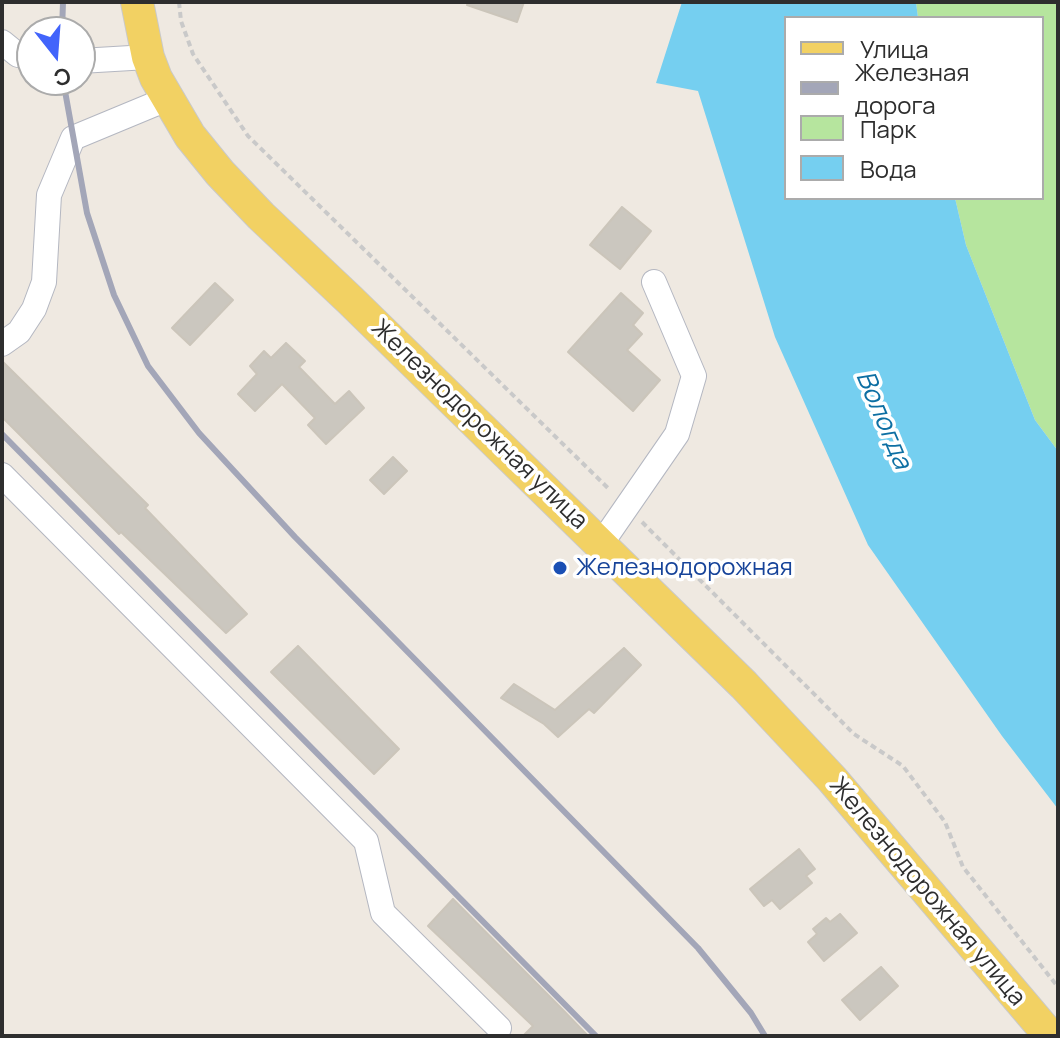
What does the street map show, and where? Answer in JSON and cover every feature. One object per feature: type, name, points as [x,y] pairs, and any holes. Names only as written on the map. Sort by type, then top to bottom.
[{"type":"main road","name":"Железнодорожная улица","points":[[137,2],[148,57],[167,99],[205,155],[261,216],[744,685],[832,779],[1050,1036]]},
{"type":"lane","points":[[96,60],[148,57]]},
{"type":"lane","points":[[2,344],[19,332],[34,309],[44,282],[49,195],[73,138],[167,99]]},
{"type":"lane","points":[[601,544],[677,434],[694,376],[654,282]]},
{"type":"lane","points":[[2,475],[366,841],[383,913],[499,1028]]},
{"type":"green space","points":[[916,2],[1058,2],[1058,451],[1035,420],[966,245],[955,200],[1044,200],[1044,16],[918,16]]},
{"type":"water","name":"Вологда","points":[[682,2],[916,2],[918,16],[784,16],[784,200],[955,200],[966,245],[1035,420],[1058,451],[1058,809],[1002,736],[868,545],[775,337],[698,91],[656,83]]},
{"type":"building","points":[[468,2],[524,2],[517,22],[467,5]]},
{"type":"building","points":[[622,207],[651,231],[620,269],[590,245]]},
{"type":"building","points":[[215,283],[233,300],[190,345],[172,328]]},
{"type":"building","points":[[621,293],[643,313],[633,325],[642,334],[627,350],[660,380],[633,411],[568,352]]},
{"type":"building","points":[[286,343],[305,361],[299,367],[335,404],[349,391],[364,408],[326,444],[308,425],[315,418],[282,384],[255,411],[238,394],[257,374],[250,366],[264,351],[271,358]]},
{"type":"building","points":[[2,361],[148,505],[145,508],[247,614],[226,633],[121,532],[119,534],[2,417]]},
{"type":"building","points":[[393,457],[407,471],[384,494],[370,480]]},
{"type":"building","points":[[298,646],[399,749],[374,774],[271,672]]},
{"type":"building","points":[[624,648],[641,665],[594,713],[589,709],[558,737],[544,724],[501,698],[514,684],[555,710]]},
{"type":"building","points":[[799,849],[815,869],[806,876],[812,883],[780,909],[772,900],[764,906],[750,889]]},
{"type":"building","points":[[453,899],[588,1036],[523,1036],[533,1026],[428,926]]},
{"type":"building","points":[[840,914],[857,933],[824,961],[808,942],[817,934],[813,929],[826,918],[830,922]]},
{"type":"building","points":[[881,967],[898,986],[860,1020],[842,1000]]},
{"type":"railway","points":[[63,2],[63,16]]},
{"type":"railway","points":[[66,96],[87,213],[114,295],[148,366],[199,433],[295,537],[698,948],[751,1013],[765,1036]]},
{"type":"railway","points":[[2,434],[596,1036]]},
{"type":"place","name":"Железнодорожная","points":[[560,568]]}]
